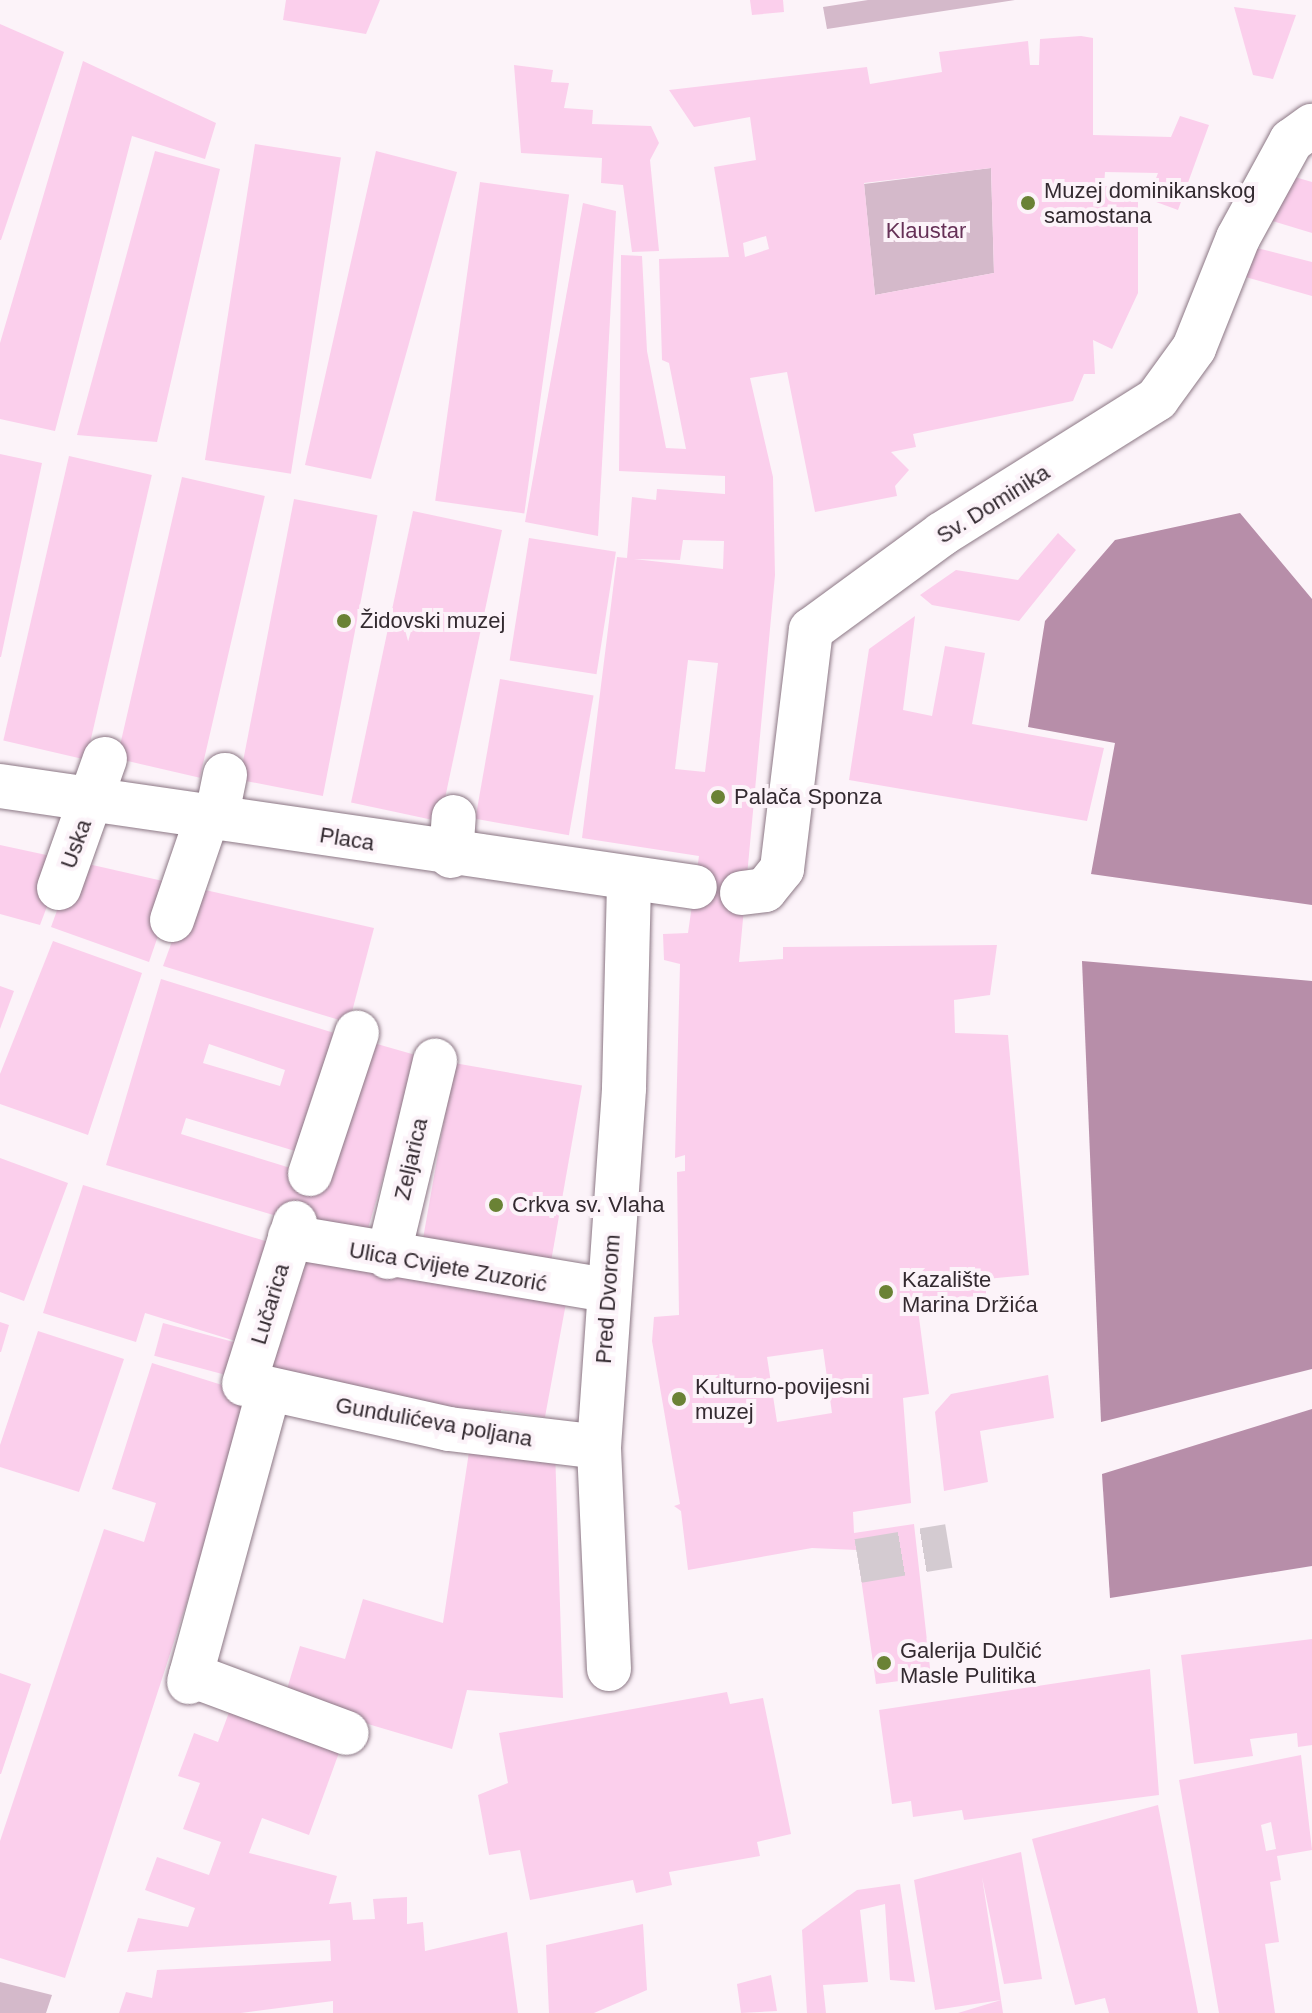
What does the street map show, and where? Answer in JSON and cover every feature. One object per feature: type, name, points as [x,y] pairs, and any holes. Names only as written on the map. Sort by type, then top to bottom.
[{"type":"street","name":"Sv. Dominika","points":[[742,893],[765,890],[779,877],[796,833],[811,630],[942,534],[1157,399],[1194,348],[1238,238],[1291,141],[1312,126]]},
{"type":"street","name":"Uska","points":[[59,888],[105,759]]},
{"type":"street","points":[[172,920],[212,819],[225,775]]},
{"type":"street","name":"Placa","points":[[0,786],[212,819],[336,819],[453,836],[573,856],[629,880],[695,887]]},
{"type":"street","name":"Pred Dvorom","points":[[609,1669],[599,1447],[607,1290],[624,1088],[629,880]]},
{"type":"street","points":[[310,1174],[357,1033]]},
{"type":"street","name":"Zeljarica","points":[[388,1257],[435,1061]]},
{"type":"street","name":"Ulica Cvijete Zuzorić","points":[[292,1230],[388,1257],[607,1290]]},
{"type":"street","name":"Lučarica","points":[[257,1387],[292,1230]]},
{"type":"street","points":[[257,1387],[190,1678],[347,1733]]},
{"type":"street","name":"Gundulićeva poljana","points":[[257,1387],[449,1429],[599,1447]]},
{"type":"green space","points":[[868,0],[1015,0],[827,29],[823,7]]},
{"type":"green space","name":"Klaustar","points":[[991,168],[994,273],[875,295],[864,184]]},
{"type":"green space","points":[[0,1982],[52,1995],[46,2013],[0,2013]]},
{"type":"shaded area","points":[[1240,513],[1312,599],[1312,905],[1091,874],[1115,743],[1028,727],[1045,621],[1115,540]]},
{"type":"shaded area","points":[[1082,961],[1312,981],[1312,1369],[1101,1422]]},
{"type":"shaded area","points":[[1312,1409],[1312,1566],[1110,1598],[1102,1474]]},
{"type":"building","points":[[286,0],[380,0],[366,34],[283,20]]},
{"type":"building","points":[[750,0],[783,0],[784,12],[752,15]]},
{"type":"building","points":[[1234,7],[1296,15],[1273,79],[1253,75]]},
{"type":"building","points":[[0,24],[64,52],[1,240],[0,240]]},
{"type":"building","points":[[1093,38],[1093,135],[1171,137],[1180,116],[1209,125],[1178,210],[1148,199],[1158,173],[1105,172],[1104,186],[1138,186],[1138,293],[1112,349],[1093,340],[1095,374],[1084,374],[1073,401],[913,434],[916,447],[891,452],[909,470],[895,486],[897,496],[815,512],[787,372],[750,378],[773,477],[775,575],[739,962],[783,959],[783,947],[997,945],[990,995],[954,1000],[955,1033],[1008,1035],[1029,1275],[986,1279],[986,1295],[917,1302],[929,1394],[903,1398],[911,1503],[853,1512],[854,1533],[914,1524],[931,1677],[876,1684],[857,1550],[812,1548],[688,1570],[681,1511],[674,1506],[680,1504],[652,1341],[654,1317],[679,1315],[677,1172],[685,1171],[685,1155],[675,1158],[680,964],[664,960],[663,934],[688,933],[699,856],[582,838],[617,557],[627,558],[632,497],[656,500],[657,489],[725,494],[725,476],[619,471],[621,255],[642,256],[647,351],[666,448],[686,449],[669,363],[662,360],[659,259],[729,257],[714,167],[756,160],[750,117],[694,127],[669,90],[867,67],[870,84],[942,72],[939,52],[1028,41],[1030,65],[1039,65],[1040,39]],"holes":[[[991,168],[994,273],[875,295],[864,183]],[[766,236],[769,249],[745,257],[743,243]],[[683,540],[724,541],[723,569],[634,559],[680,560]],[[688,660],[718,663],[705,772],[675,769]],[[823,1349],[832,1413],[777,1422],[767,1357]]]},
{"type":"building","points":[[83,61],[216,123],[205,159],[132,136],[55,431],[0,419],[0,343]]},
{"type":"building","points":[[514,65],[553,70],[551,82],[569,83],[564,108],[593,110],[592,124],[651,126],[659,143],[650,160],[659,251],[632,252],[623,185],[601,183],[602,158],[521,153]]},
{"type":"building","points":[[255,144],[341,158],[291,474],[205,460]]},
{"type":"building","points":[[155,151],[220,169],[157,442],[77,435]]},
{"type":"building","points":[[376,151],[457,172],[371,479],[305,465]]},
{"type":"building","points":[[1281,173],[1312,182],[1312,233],[1263,218]]},
{"type":"building","points":[[480,182],[569,195],[524,513],[435,501]]},
{"type":"building","points":[[583,203],[616,211],[598,536],[525,522]]},
{"type":"building","points":[[1253,247],[1312,262],[1312,296],[1242,276]]},
{"type":"building","points":[[0,454],[42,463],[1,657],[0,657]]},
{"type":"building","points":[[69,456],[152,475],[86,760],[3,741]]},
{"type":"building","points":[[182,477],[265,496],[200,778],[117,759]]},
{"type":"building","points":[[294,499],[377,515],[323,796],[239,780]]},
{"type":"building","points":[[413,511],[502,530],[440,821],[351,802]]},
{"type":"building","points":[[1058,533],[1076,550],[1019,621],[932,605],[920,595],[956,570],[1018,580]]},
{"type":"building","points":[[529,538],[616,552],[597,674],[510,660]]},
{"type":"building","points":[[915,616],[903,710],[932,716],[945,646],[985,653],[972,724],[1104,748],[1087,821],[849,780],[869,649]]},
{"type":"building","points":[[500,679],[594,695],[569,835],[475,819]]},
{"type":"building","points":[[0,845],[65,859],[40,925],[0,914]]},
{"type":"building","points":[[75,861],[176,884],[149,962],[51,927]]},
{"type":"building","points":[[192,887],[374,928],[349,1023],[163,966]]},
{"type":"building","points":[[53,941],[142,973],[88,1135],[0,1104],[0,1074]]},
{"type":"building","points":[[161,979],[347,1037],[308,1155],[186,1118],[181,1134],[310,1174],[363,1040],[419,1056],[364,1242],[106,1165]],"holes":[[[209,1044],[285,1070],[280,1086],[203,1063]]]},
{"type":"building","points":[[0,986],[14,991],[0,1029]]},
{"type":"building","name":"Crkva sv. Vlaha","points":[[454,1063],[582,1086],[548,1278],[420,1255]]},
{"type":"building","points":[[0,1158],[68,1183],[24,1301],[0,1292]]},
{"type":"building","points":[[83,1185],[275,1244],[245,1344],[145,1313],[136,1342],[43,1313]]},
{"type":"building","points":[[295,1245],[566,1303],[545,1417],[501,1410],[498,1428],[265,1379]]},
{"type":"building","points":[[0,1322],[9,1325],[1,1352],[0,1352]]},
{"type":"building","points":[[163,1323],[240,1344],[231,1377],[154,1356]]},
{"type":"building","points":[[38,1331],[124,1359],[79,1492],[0,1467],[0,1445]]},
{"type":"building","points":[[152,1363],[254,1395],[65,1978],[0,1958],[0,1841],[104,1529],[144,1542],[156,1503],[112,1489]]},
{"type":"building","points":[[1048,1375],[1054,1418],[980,1431],[988,1482],[944,1491],[935,1412],[951,1394]]},
{"type":"building","points":[[471,1439],[555,1449],[563,1698],[467,1690],[452,1749],[284,1699],[300,1646],[345,1659],[363,1599],[443,1623]]},
{"type":"building","points":[[1312,1639],[1312,1745],[1298,1747],[1297,1733],[1250,1739],[1253,1756],[1194,1764],[1181,1655]]},
{"type":"building","points":[[1150,1669],[1159,1795],[964,1820],[962,1810],[913,1817],[911,1801],[892,1804],[879,1710]]},
{"type":"building","points":[[0,1673],[31,1684],[1,1774],[0,1774]]},
{"type":"building","points":[[727,1692],[730,1704],[763,1698],[791,1834],[757,1842],[760,1856],[669,1872],[672,1885],[636,1893],[633,1880],[530,1900],[520,1850],[489,1855],[478,1795],[508,1783],[499,1733]]},
{"type":"building","points":[[234,1699],[344,1739],[309,1835],[262,1818],[249,1853],[337,1876],[329,1904],[351,1902],[353,1920],[375,1919],[373,1899],[407,1897],[407,1924],[423,1922],[425,1951],[507,1932],[518,2013],[333,2013],[333,2001],[241,2013],[119,2013],[126,1992],[152,1998],[157,1970],[331,1961],[330,1940],[127,1952],[138,1918],[188,1927],[195,1908],[145,1890],[157,1857],[209,1875],[221,1842],[183,1829],[200,1783],[178,1776],[194,1733],[218,1742]]},
{"type":"building","points":[[1301,1755],[1312,1850],[1277,1856],[1281,1880],[1270,1882],[1279,1942],[1265,1944],[1275,2013],[1219,2013],[1179,1780]],"holes":[[[1271,1822],[1276,1849],[1266,1851],[1261,1825]]]},
{"type":"building","points":[[1158,1805],[1198,2013],[1109,2013],[1105,1998],[1075,2005],[1032,1839]]},
{"type":"building","points":[[1021,1852],[1042,1979],[1004,1984],[982,1877],[1001,2000],[935,2010],[914,1880]]},
{"type":"building","points":[[900,1884],[915,1982],[890,1980],[885,1904],[860,1910],[868,1982],[823,1985],[826,2013],[807,2013],[802,1930],[857,1890]]},
{"type":"building","points":[[643,1924],[647,1990],[594,2013],[549,2013],[546,1945]]},
{"type":"building","points":[[771,1975],[777,2011],[741,2013],[737,1984]]},
{"type":"building","points":[[1001,2000],[1003,2013],[958,2013]]},
{"type":"tunnel","points":[[858,1561],[949,1546]]},
{"type":"place","name":"Muzej dominikanskog samostana","points":[[1028,203]]},
{"type":"place","name":"Židovski muzej","points":[[344,621]]},
{"type":"place","name":"Palača Sponza","points":[[718,797]]},
{"type":"place","name":"Crkva sv. Vlaha","points":[[496,1205]]},
{"type":"place","name":"Kazalište Marina Držića","points":[[886,1292]]},
{"type":"place","name":"Kulturno-povijesni muzej","points":[[679,1399]]},
{"type":"place","name":"Galerija Dulčić Masle Pulitika","points":[[884,1663]]}]
